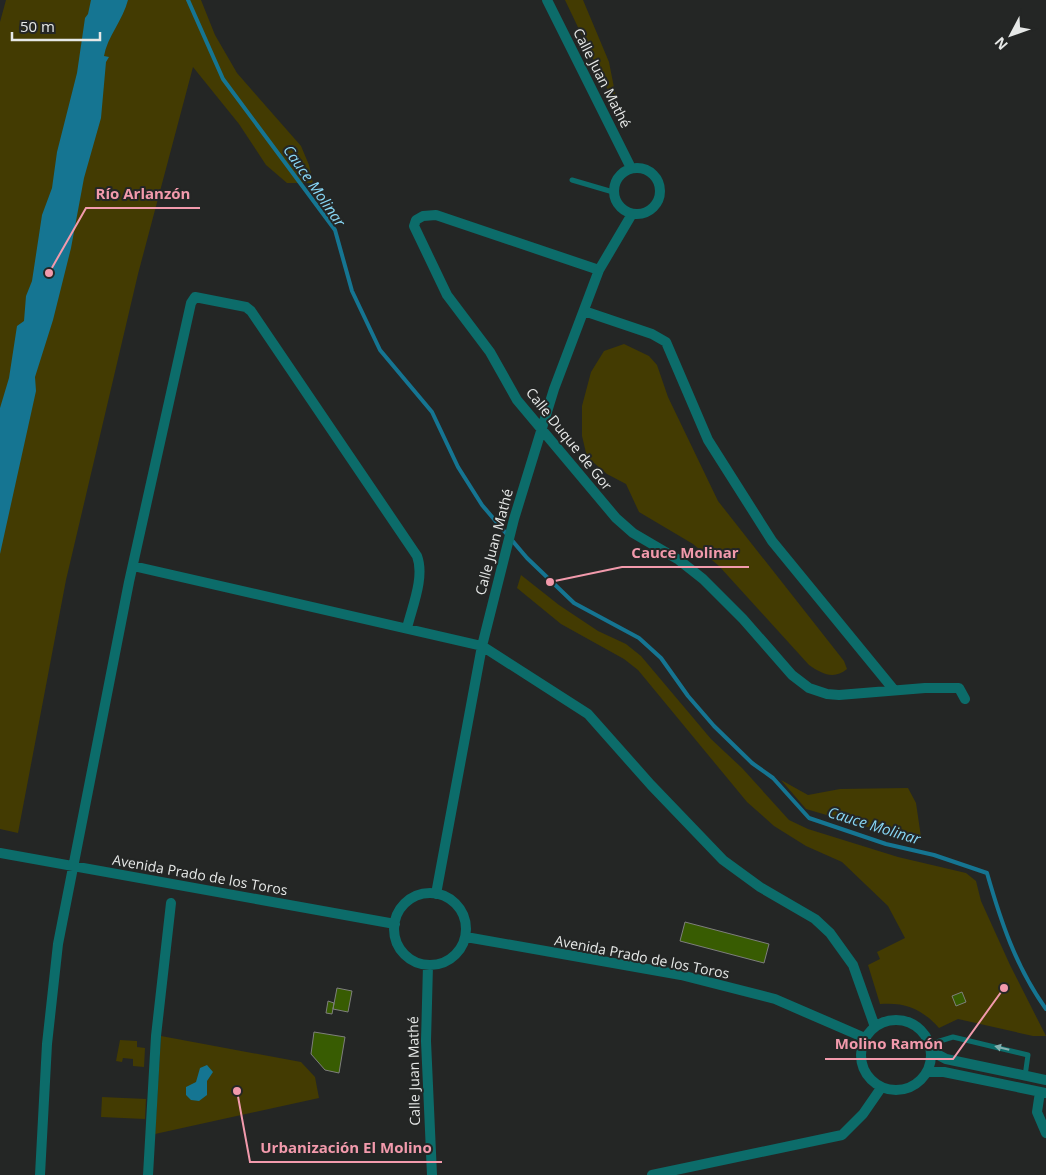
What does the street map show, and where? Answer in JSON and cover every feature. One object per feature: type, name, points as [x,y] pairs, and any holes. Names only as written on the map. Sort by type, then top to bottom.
[{"type":"street","name":"Calle Juan Mathé","points":[[547,0],[632,168]]},
{"type":"street","points":[[639,167],[653,174],[660,187],[660,195],[653,208],[639,214],[632,214],[619,206],[613,192],[618,176],[632,168],[639,167]]},
{"type":"street","name":"Calle Juan Mathé","points":[[436,894],[482,646],[512,524],[541,428],[599,270],[632,214]]},
{"type":"street","name":"Calle Duque de Gor","points":[[599,270],[436,216],[423,216],[416,220],[414,226],[447,295],[490,352],[517,400],[616,518],[633,533],[679,560],[703,579],[743,618],[800,683],[827,694],[959,688],[965,699]]},
{"type":"street","points":[[40,1175],[47,1044],[58,944],[72,866],[133,566],[191,303],[198,296],[246,307],[258,321],[417,556],[420,566],[419,576],[407,628]]},
{"type":"street","points":[[584,311],[652,334],[666,342],[708,440],[772,541],[894,690]]},
{"type":"street","points":[[133,566],[482,646],[588,714],[651,785],[723,860],[760,887],[815,918],[830,933],[853,965],[874,1027]]},
{"type":"street","name":"Avenida Prado de los Toros","points":[[0,853],[395,924]]},
{"type":"street","points":[[436,894],[447,897],[460,909],[466,926],[466,937],[462,947],[452,958],[439,964],[428,965],[412,961],[400,949],[396,941],[395,924],[404,904],[419,896],[436,894]]},
{"type":"street","points":[[148,1175],[156,1036],[171,903]]},
{"type":"street","name":"Avenida Prado de los Toros","points":[[466,937],[681,975],[775,999],[865,1038]]},
{"type":"street","name":"Calle Juan Mathé","points":[[428,965],[426,1041],[432,1175]]},
{"type":"street","points":[[930,1048],[927,1072],[921,1081],[902,1091],[881,1088],[872,1081],[863,1066],[861,1049],[865,1038],[874,1027],[884,1022],[906,1022],[925,1034],[930,1048],[940,1058],[1046,1080]]},
{"type":"street","points":[[927,1072],[944,1072],[1043,1093],[1037,1112],[1046,1133]]},
{"type":"street","points":[[652,1175],[842,1135],[863,1114],[881,1088]]},
{"type":"lane","points":[[572,180],[613,192]]},
{"type":"lane","points":[[930,1048],[953,1036],[1028,1055],[1025,1076]]},
{"type":"shaded area","points":[[6,0],[201,0],[215,35],[237,73],[301,146],[309,165],[313,183],[287,183],[266,165],[239,124],[193,67],[138,274],[66,580],[18,833],[0,829],[0,22]]},
{"type":"shaded area","points":[[565,0],[583,0],[609,62],[617,103],[615,105]]},
{"type":"shaded area","points":[[624,344],[649,356],[657,365],[668,397],[718,501],[844,661],[847,669],[833,675],[819,671],[809,665],[719,566],[693,544],[639,512],[626,484],[607,474],[587,457],[582,436],[582,406],[591,372],[604,351]]},
{"type":"shaded area","points":[[521,575],[559,605],[598,631],[626,644],[641,656],[711,739],[742,768],[789,820],[808,829],[898,857],[966,873],[976,881],[981,901],[1010,965],[1046,1036],[1033,1036],[958,1019],[939,1028],[933,1021],[913,1008],[898,1004],[880,1004],[868,965],[880,959],[877,952],[905,938],[888,906],[842,862],[806,846],[774,826],[747,802],[638,670],[624,659],[561,624],[517,588]]},
{"type":"shaded area","points":[[781,780],[808,795],[840,789],[908,788],[916,803],[921,837],[917,840],[912,840],[806,809]]},
{"type":"shaded area","points":[[161,1036],[301,1062],[315,1077],[319,1098],[155,1134]]},
{"type":"shaded area","points":[[120,1040],[137,1041],[137,1047],[145,1048],[144,1067],[133,1066],[133,1059],[123,1058],[122,1062],[116,1061]]},
{"type":"shaded area","points":[[102,1097],[146,1099],[145,1119],[101,1117]]},
{"type":"water","points":[[91,0],[128,0],[123,15],[108,42],[104,56],[109,57],[106,62],[101,118],[84,178],[71,248],[53,320],[35,377],[36,391],[0,554],[0,408],[9,378],[17,326],[24,321],[26,296],[32,281],[42,215],[52,188],[57,152],[77,73],[85,18],[88,14]]},
{"type":"water","points":[[207,1065],[213,1072],[207,1081],[207,1095],[199,1101],[191,1100],[186,1095],[186,1087],[196,1082],[200,1068]]},
{"type":"building","points":[[685,922],[769,944],[764,963],[680,941]]},
{"type":"building","points":[[337,988],[352,991],[348,1012],[333,1009]]},
{"type":"building","points":[[962,992],[966,1002],[956,1006],[952,996]]},
{"type":"building","points":[[328,1001],[334,1003],[332,1014],[326,1013]]},
{"type":"building","points":[[314,1032],[345,1037],[339,1073],[325,1070],[311,1054]]},
{"type":"waterway","name":"Cauce Molinar","points":[[188,0],[223,79],[335,230],[352,291],[380,350],[432,412],[458,467],[482,505],[527,558],[574,603],[639,638],[661,658],[688,696],[714,726],[752,763],[773,778],[809,818],[886,844],[934,855],[987,873],[1010,944],[1026,977],[1046,1009]]},
{"type":"place","name":"Río Arlanzón","points":[[49,273]]},
{"type":"place","name":"Cauce Molinar","points":[[550,582]]},
{"type":"place","name":"Molino Ramón","points":[[1004,988]]},
{"type":"place","name":"Urbanización El Molino","points":[[237,1091]]}]
